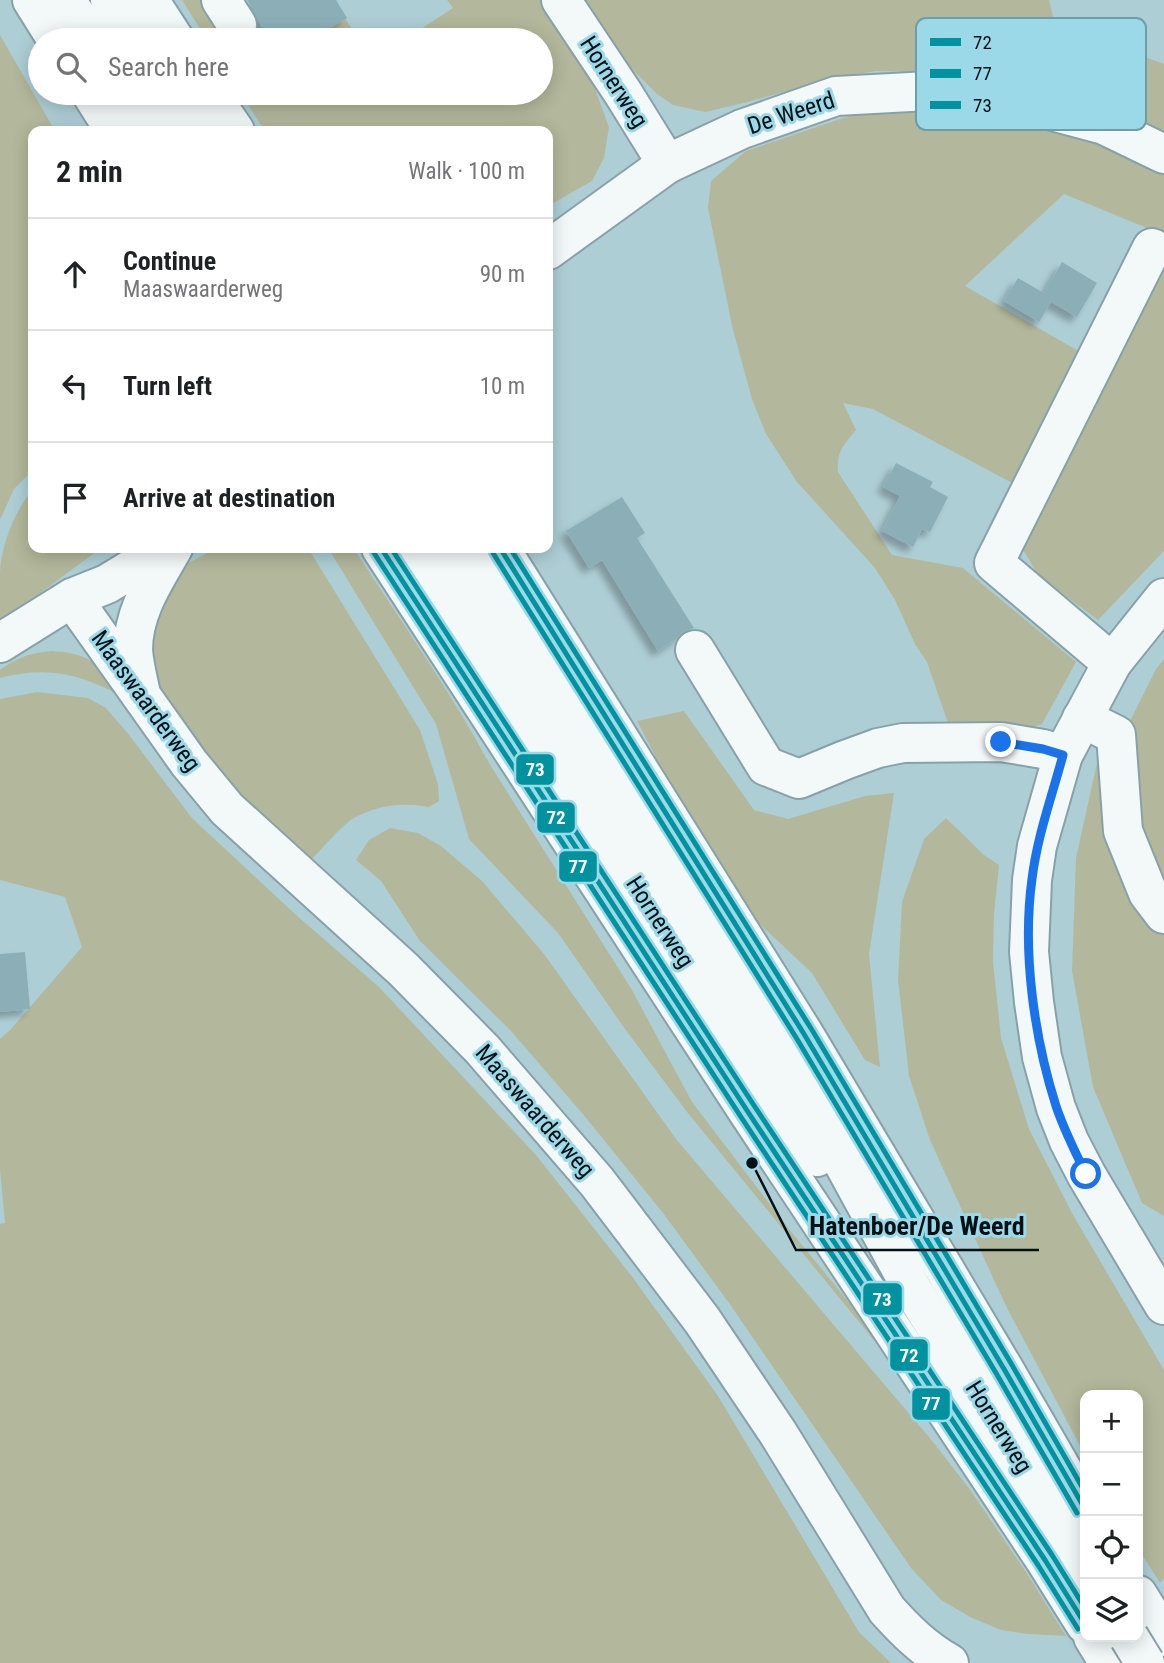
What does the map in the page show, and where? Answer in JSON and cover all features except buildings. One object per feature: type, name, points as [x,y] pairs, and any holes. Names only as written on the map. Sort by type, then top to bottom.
[{"type":"main road","points":[[32,0],[50,28]]},
{"type":"main road","points":[[66,0],[84,28]]},
{"type":"main road","points":[[110,0],[128,28]]},
{"type":"main road","points":[[149,0],[167,28]]},
{"type":"main road","name":"Hornerweg","points":[[561,0],[667,164]]},
{"type":"main road","name":"De Weerd","points":[[667,164],[742,129],[835,96],[916,92]]},
{"type":"main road","points":[[99,105],[112,126]]},
{"type":"main road","points":[[134,105],[148,126]]},
{"type":"main road","points":[[177,105],[191,126]]},
{"type":"main road","points":[[217,105],[232,126]]},
{"type":"main road","name":"De Weerd","points":[[1114,130],[1164,154]]},
{"type":"main road","points":[[553,219],[667,164]]},
{"type":"main road","points":[[553,246],[667,164]]},
{"type":"main road","points":[[1112,663],[993,563],[1152,248]]},
{"type":"main road","points":[[72,598],[96,567],[114,553]]},
{"type":"main road","points":[[0,643],[72,598],[107,584],[158,553]]},
{"type":"main road","points":[[141,694],[133,652],[135,623],[147,594],[170,553]]},
{"type":"main road","name":"Hornerweg","points":[[394,553],[763,1083],[912,1289]]},
{"type":"main road","name":"Hornerweg","points":[[394,553],[748,1112],[1067,1557]]},
{"type":"main road","name":"Hornerweg","points":[[465,553],[793,1071],[912,1289],[1067,1557],[1080,1605]]},
{"type":"main road","name":"Hornerweg","points":[[502,553],[804,1034],[1080,1500]]},
{"type":"main road","name":"Maaswaarderweg","points":[[72,598],[189,763],[227,809],[403,969],[482,1049],[597,1182],[702,1320],[778,1433],[887,1610],[931,1653],[949,1663]]},
{"type":"main road","points":[[1164,598],[1112,663],[1063,755],[1037,846],[1031,880],[1030,914],[1031,976],[1042,1056],[1056,1108],[1086,1174],[1164,1305]]},
{"type":"main road","points":[[695,650],[766,766],[799,779],[878,748],[903,743],[1001,742],[1063,755]]},
{"type":"main road","points":[[1082,718],[1115,735],[1123,831],[1147,893],[1164,915]]},
{"type":"main road","points":[[1124,1663],[1152,1648],[1164,1638],[1143,1603]]},
{"type":"main road","points":[[1096,1642],[1109,1663]]},
{"type":"main road","points":[[1132,1642],[1145,1663]]},
{"type":"green space","points":[[182,0],[207,0],[222,28],[200,28]]},
{"type":"green space","points":[[447,0],[544,0],[592,81],[609,127],[604,158],[592,181],[553,203],[553,126],[262,126],[248,105],[553,105],[553,28],[422,28],[453,8]]},
{"type":"green space","points":[[580,0],[1049,0],[1053,18],[916,18],[916,72],[875,71],[816,83],[705,112],[673,105],[657,94],[628,65]]},
{"type":"green space","points":[[345,18],[351,28],[329,28]]},
{"type":"green space","points":[[0,35],[28,84],[28,105],[40,105],[52,126],[28,126],[28,475],[14,489],[0,520]]},
{"type":"green space","points":[[1146,57],[1164,64],[1164,131],[1146,124]]},
{"type":"green space","points":[[916,112],[916,130],[1052,130],[1079,136],[1132,157],[1164,175],[1164,235],[1064,194],[965,286],[1082,353],[1016,485],[873,409],[843,403],[856,430],[840,454],[838,472],[892,555],[963,568],[1076,662],[1042,724],[1017,732],[949,726],[927,662],[875,568],[797,482],[766,434],[752,399],[733,330],[708,208],[711,181],[746,151],[855,114]]},
{"type":"green space","points":[[1164,259],[1164,551],[1098,620],[1038,575],[1018,541]]},
{"type":"green space","points":[[28,496],[28,553],[94,553],[0,623],[0,572],[3,551],[10,528]]},
{"type":"green space","points":[[207,553],[311,553],[420,730],[438,784],[439,801],[429,807],[391,806],[354,818],[311,860],[218,772],[162,700],[153,674],[150,614],[185,565]]},
{"type":"green space","points":[[331,553],[357,553],[441,682],[632,990],[692,1102],[788,1228],[936,1408],[932,1411],[687,1112],[558,933],[469,839],[436,724]]},
{"type":"green space","points":[[52,651],[78,655],[92,661],[126,699],[81,678],[66,675],[34,672],[0,678],[0,670],[24,656]]},
{"type":"green space","points":[[1164,659],[1164,895],[1135,835],[1127,727],[1156,669]]},
{"type":"green space","points":[[37,692],[88,698],[106,708],[192,818],[295,914],[379,987],[536,1155],[634,1279],[718,1396],[859,1632],[891,1663],[0,1663],[0,1224],[5,1223],[0,1169],[0,1039],[82,947],[65,897],[0,880],[0,699]]},
{"type":"green space","points":[[684,711],[754,810],[788,819],[865,796],[894,793],[869,954],[880,1067],[865,1060],[812,973],[748,913],[696,834],[637,721]]},
{"type":"green space","points":[[1104,753],[1143,910],[1164,936],[1164,1216],[1142,1203],[1093,1087],[1072,971],[1076,858],[1097,763]]},
{"type":"green space","points":[[946,818],[984,855],[999,865],[993,962],[1001,1038],[1029,1129],[1072,1213],[1164,1370],[1164,1578],[1160,1583],[1143,1556],[1143,1390],[1080,1390],[1080,1446],[993,1278],[930,1140],[909,1076],[898,980],[902,902],[924,839]]},
{"type":"green space","points":[[390,828],[418,833],[441,846],[482,881],[544,954],[676,1139],[934,1443],[971,1491],[1066,1636],[1001,1630],[970,1617],[941,1600],[911,1568],[729,1303],[663,1213],[510,1030],[420,941],[381,881],[356,860],[369,840]]},
{"type":"transit line","name":"77","points":[[374,553],[1078,1629]]},
{"type":"transit line","name":"72","points":[[384,553],[1080,1616]]},
{"type":"transit line","name":"73","points":[[394,553],[1080,1600]]},
{"type":"transit line","name":"77","points":[[493,553],[797,1039],[1077,1513]]},
{"type":"transit line","name":"72","points":[[503,553],[804,1034],[1080,1500]]},
{"type":"transit line","name":"73","points":[[513,553],[812,1030],[1080,1483]]},
{"type":"place","name":"Hatenboer/De Weerd","points":[[752,1163]]},
{"type":"route","points":[[1001,742],[1063,755],[1037,846],[1031,880],[1031,976],[1042,1056],[1056,1108],[1086,1174]]}]
